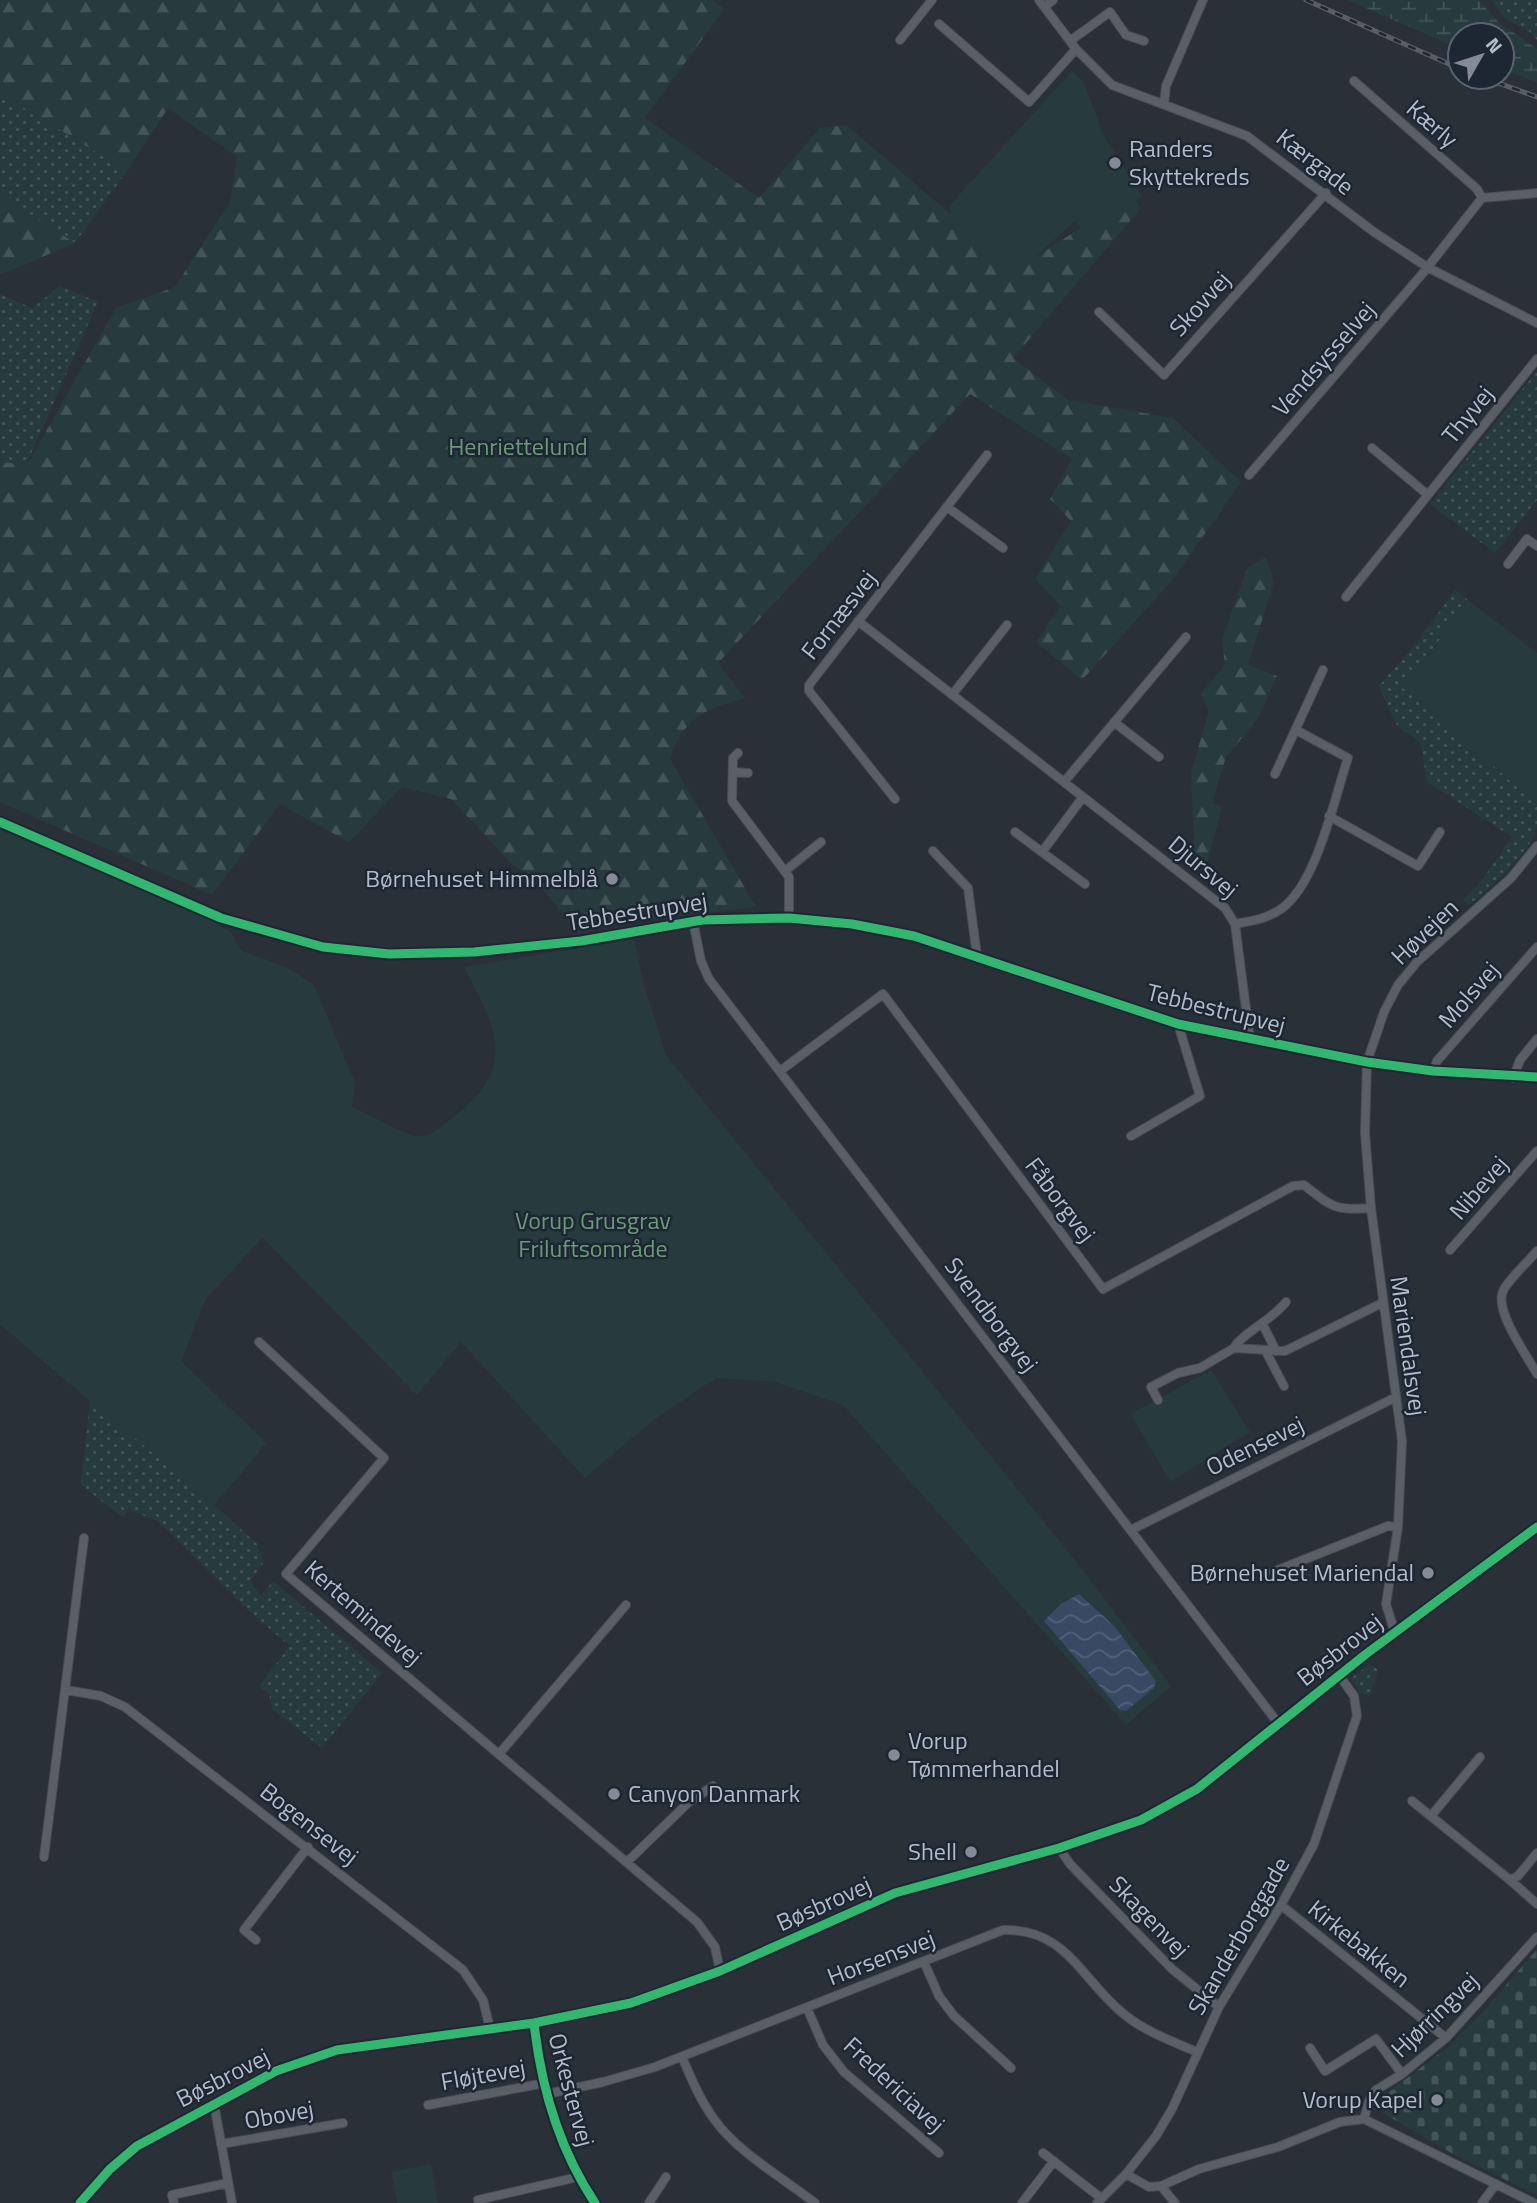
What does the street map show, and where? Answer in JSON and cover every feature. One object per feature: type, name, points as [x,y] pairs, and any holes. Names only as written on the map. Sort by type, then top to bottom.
[{"type":"street","points":[[900,40],[932,0]]},
{"type":"street","name":"Kærgade","points":[[1053,0],[1041,3],[1076,48],[1112,85],[1247,136],[1326,193],[1374,232],[1427,267],[1537,323]]},
{"type":"street","points":[[1164,104],[1166,86],[1203,0]]},
{"type":"street","points":[[1070,41],[1110,12],[1126,34],[1144,41]]},
{"type":"street","points":[[939,24],[1029,102],[1076,48]]},
{"type":"street","name":"Kærly","points":[[1354,81],[1477,189],[1482,198]]},
{"type":"street","name":"Skovvej","points":[[1099,312],[1164,375],[1326,193]]},
{"type":"street","points":[[1482,198],[1537,193]]},
{"type":"street","name":"Vendsysselvej","points":[[1249,475],[1427,267],[1482,198]]},
{"type":"street","name":"Thyvej","points":[[1346,597],[1537,359]]},
{"type":"street","points":[[1372,448],[1428,495]]},
{"type":"street","name":"Fornæsvej","points":[[895,799],[809,691],[809,685],[987,455]]},
{"type":"street","points":[[947,507],[1003,548]]},
{"type":"street","points":[[1508,564],[1527,539],[1537,546]]},
{"type":"street","name":"Djursvej","points":[[858,621],[1219,901],[1235,924],[1250,1040]]},
{"type":"street","points":[[952,695],[1007,625]]},
{"type":"street","points":[[1064,782],[1186,637]]},
{"type":"street","points":[[1275,774],[1324,670]]},
{"type":"street","points":[[1114,722],[1159,757]]},
{"type":"street","points":[[1235,924],[1264,919],[1296,895],[1307,876],[1348,758],[1296,730]]},
{"type":"street","points":[[738,753],[733,758],[732,801],[789,877],[789,918]]},
{"type":"street","points":[[733,772],[748,772]]},
{"type":"street","points":[[1042,852],[1083,797]]},
{"type":"street","points":[[1329,816],[1418,866],[1440,832]]},
{"type":"street","name":"Tebbestrupvej","points":[[0,822],[221,918],[323,947],[389,954],[474,952],[581,941],[693,921],[789,918],[892,931],[977,956],[1178,1024],[1250,1040],[1367,1062],[1433,1071],[1513,1078],[1537,1077]]},
{"type":"street","points":[[1015,832],[1084,884]]},
{"type":"street","points":[[785,871],[821,842]]},
{"type":"street","name":"Høvejen","points":[[1367,1062],[1384,1012],[1398,985],[1417,962],[1511,878],[1537,846]]},
{"type":"street","points":[[933,851],[968,888],[977,956]]},
{"type":"street","name":"Svendborgvej","points":[[693,921],[701,961],[709,979],[1278,1723]]},
{"type":"street","name":"Molsvej","points":[[1433,1071],[1437,1061],[1537,947]]},
{"type":"street","name":"Fåborgvej","points":[[780,1071],[883,994],[1103,1289],[1293,1186],[1304,1185],[1329,1206],[1344,1210],[1371,1208]]},
{"type":"street","points":[[1131,1136],[1200,1096],[1178,1024]]},
{"type":"street","points":[[1513,1078],[1520,1060],[1537,1040]]},
{"type":"street","name":"Mariendalsvej","points":[[1367,1062],[1365,1133],[1371,1208],[1402,1441],[1398,1527],[1385,1604],[1395,1633]]},
{"type":"street","name":"Nibevej","points":[[1450,1250],[1537,1151]]},
{"type":"street","points":[[1537,1251],[1503,1290],[1501,1304],[1504,1315],[1537,1374]]},
{"type":"street","points":[[1158,1400],[1151,1387],[1178,1373],[1200,1368],[1234,1348],[1238,1340],[1274,1318],[1286,1302]]},
{"type":"street","points":[[1234,1348],[1285,1351],[1382,1303]]},
{"type":"street","points":[[1263,1325],[1276,1351]]},
{"type":"street","name":"Kertemindevej","points":[[259,1342],[384,1458],[286,1574],[697,1922],[715,1947],[720,1971]]},
{"type":"street","points":[[1265,1350],[1284,1387]]},
{"type":"street","name":"Odensevej","points":[[1130,1530],[1396,1397]]},
{"type":"street","points":[[1273,1572],[1388,1526],[1398,1527]]},
{"type":"street","name":"Bøsbrovej","points":[[80,2203],[110,2169],[137,2146],[276,2071],[337,2050],[534,2023],[631,2003],[720,1971],[895,1893],[1059,1848],[1141,1820],[1169,1807],[1217,1774],[1339,1675],[1537,1527]]},
{"type":"street","points":[[44,1857],[85,1538]]},
{"type":"street","points":[[499,1754],[626,1605]]},
{"type":"street","name":"Skanderborggade","points":[[1043,2152],[1099,2201],[1126,2174],[1167,2118],[1219,2007],[1281,1905],[1314,1844],[1357,1716],[1357,1703],[1339,1675]]},
{"type":"street","name":"Bogensevej","points":[[66,1690],[101,1696],[125,1707],[463,1969],[483,2000],[490,2029]]},
{"type":"street","points":[[1431,1816],[1480,1756]]},
{"type":"street","points":[[627,1862],[688,1803],[713,1786]]},
{"type":"street","points":[[1412,1801],[1537,1904]]},
{"type":"street","points":[[256,1940],[244,1930],[308,1847]]},
{"type":"street","name":"Skagenvej","points":[[1059,1848],[1154,1951],[1219,2007]]},
{"type":"street","points":[[1510,1880],[1518,1876],[1537,1853]]},
{"type":"street","name":"Kirkebakken","points":[[1281,1905],[1446,2038]]},
{"type":"street","name":"Horsensvej","points":[[547,2094],[603,2082],[682,2057],[1003,1930],[1026,1929],[1048,1937],[1131,2020],[1146,2030],[1197,2052]]},
{"type":"street","name":"Hjørringvej","points":[[1364,2119],[1368,2101],[1376,2090],[1402,2074],[1446,2038],[1537,1937]]},
{"type":"street","points":[[924,1962],[939,1996],[954,2015],[1011,2068]]},
{"type":"street","name":"Fredericiavej","points":[[807,2007],[833,2060],[939,2152]]},
{"type":"street","name":"Orkestervej","points":[[534,2023],[547,2094],[559,2135],[578,2177],[595,2203]]},
{"type":"street","points":[[1310,2048],[1325,2071],[1376,2039],[1402,2074]]},
{"type":"street","points":[[682,2057],[698,2095],[716,2122],[814,2203]]},
{"type":"street","name":"Fløjtevej","points":[[428,2105],[545,2083]]},
{"type":"street","name":"Obovej","points":[[214,2104],[232,2203]]},
{"type":"street","points":[[1126,2174],[1149,2187],[1161,2186],[1199,2169],[1278,2147],[1340,2122],[1364,2119],[1534,2203]]},
{"type":"street","name":"Obovej","points":[[221,2144],[343,2123]]},
{"type":"street","points":[[1021,2203],[1054,2161]]},
{"type":"street","points":[[478,2200],[570,2181],[578,2177]]},
{"type":"street","points":[[649,2203],[666,2177]]},
{"type":"street","points":[[174,2203],[172,2195],[228,2183]]},
{"type":"street","points":[[1482,2203],[1496,2184]]},
{"type":"street","points":[[1161,2186],[1175,2203]]},
{"type":"green space","name":"Henriettelund","points":[[0,0],[713,0],[724,9],[645,118],[759,198],[820,128],[846,125],[1016,270],[1131,195],[1141,208],[1013,358],[1068,400],[1173,418],[1241,482],[1174,578],[1082,680],[1036,642],[1061,606],[1035,579],[1071,521],[1050,499],[1072,459],[970,394],[718,663],[745,698],[718,706],[697,717],[675,745],[670,759],[756,907],[625,922],[578,934],[535,879],[513,865],[451,799],[402,787],[349,842],[280,804],[212,895],[0,802],[0,462],[27,465],[116,308],[175,287],[230,202],[237,157],[168,108],[127,171],[0,93]]},
{"type":"green space","points":[[1348,0],[1480,0],[1497,21],[1446,21],[1446,43]]},
{"type":"green space","points":[[1491,0],[1537,0],[1537,40],[1530,32],[1516,24],[1516,21],[1505,18]]},
{"type":"green space","points":[[1516,34],[1537,49],[1537,83],[1516,74]]},
{"type":"green space","points":[[1072,71],[1084,83],[1104,136],[1142,196],[1087,234],[1075,221],[1018,273],[1000,271],[952,227],[950,205]]},
{"type":"green space","points":[[0,93],[127,171],[75,243],[0,195]]},
{"type":"green space","points":[[0,195],[75,243],[0,275]]},
{"type":"green space","points":[[60,286],[98,302],[26,465],[0,462],[0,294],[32,308]]},
{"type":"green space","points":[[1537,371],[1537,500],[1495,553],[1430,504]]},
{"type":"green space","points":[[1266,557],[1274,582],[1248,665],[1277,676],[1257,720],[1226,757],[1212,803],[1222,807],[1206,867],[1195,864],[1191,772],[1209,711],[1201,694],[1225,665],[1222,640],[1247,568]]},
{"type":"green space","points":[[1455,590],[1469,601],[1403,688],[1537,804],[1537,826],[1527,847],[1509,869],[1469,905],[1463,899],[1480,883],[1512,837],[1427,782],[1421,744],[1396,724],[1379,686],[1417,642]]},
{"type":"green space","points":[[1469,601],[1537,653],[1537,804],[1403,688]]},
{"type":"green space","name":"Vorup Grusgrav Friluftsområde","points":[[0,830],[206,917],[231,932],[242,951],[286,967],[314,985],[355,1083],[352,1107],[416,1136],[427,1135],[436,1130],[473,1099],[487,1082],[494,1064],[492,1029],[464,967],[634,939],[644,985],[666,1055],[1078,1564],[1171,1686],[1126,1725],[843,1405],[775,1382],[716,1378],[652,1421],[585,1478],[461,1342],[417,1395],[263,1237],[205,1300],[181,1361],[266,1443],[214,1505],[0,1324]]},
{"type":"green space","points":[[0,1158],[232,1203],[460,1331],[417,1395],[262,1237],[205,1300],[181,1361],[266,1443],[214,1505],[257,1544],[264,1562],[250,1581],[261,1596],[273,1581],[382,1673],[322,1748],[273,1710],[269,1694],[259,1686],[290,1646],[248,1610],[158,1521],[129,1510],[122,1517],[81,1485],[90,1401],[0,1324]]},
{"type":"green space","points":[[1211,1370],[1250,1432],[1170,1482],[1131,1414]]},
{"type":"green space","points":[[1370,1664],[1378,1670],[1370,1696],[1360,1693],[1351,1678]]},
{"type":"green space","points":[[1537,1949],[1537,2195],[1453,2154],[1383,2113],[1383,2096],[1447,2048],[1484,2011]]},
{"type":"green space","points":[[431,2164],[438,2203],[397,2203],[391,2172]]},
{"type":"water","points":[[1079,1594],[1114,1626],[1156,1681],[1154,1688],[1126,1711],[1120,1710],[1044,1621],[1061,1604]]},
{"type":"railway","points":[[1306,0],[1446,63]]},
{"type":"railway","points":[[1516,89],[1537,97]]},
{"type":"cycle path","points":[[0,822],[221,918],[323,947],[389,954],[474,952],[581,941],[702,920],[789,918],[852,924],[914,936],[1178,1024],[1367,1062],[1433,1071],[1537,1077]]},
{"type":"cycle path","points":[[80,2203],[110,2169],[137,2146],[276,2071],[337,2050],[534,2023],[631,2003],[720,1971],[895,1893],[1059,1848],[1141,1820],[1197,1789],[1366,1654],[1537,1527]]},
{"type":"cycle path","points":[[534,2023],[541,2071],[554,2117],[571,2161],[595,2203]]},
{"type":"place","name":"Randers Skyttekreds","points":[[1115,163]]},
{"type":"place","name":"Børnehuset Himmelblå","points":[[612,879]]},
{"type":"place","name":"Børnehuset Mariendal","points":[[1428,1573]]},
{"type":"place","name":"Vorup Tømmerhandel","points":[[894,1755]]},
{"type":"place","name":"Canyon Danmark","points":[[614,1794]]},
{"type":"place","name":"Shell","points":[[971,1852]]},
{"type":"place","name":"Vorup Kapel","points":[[1437,2100]]}]
